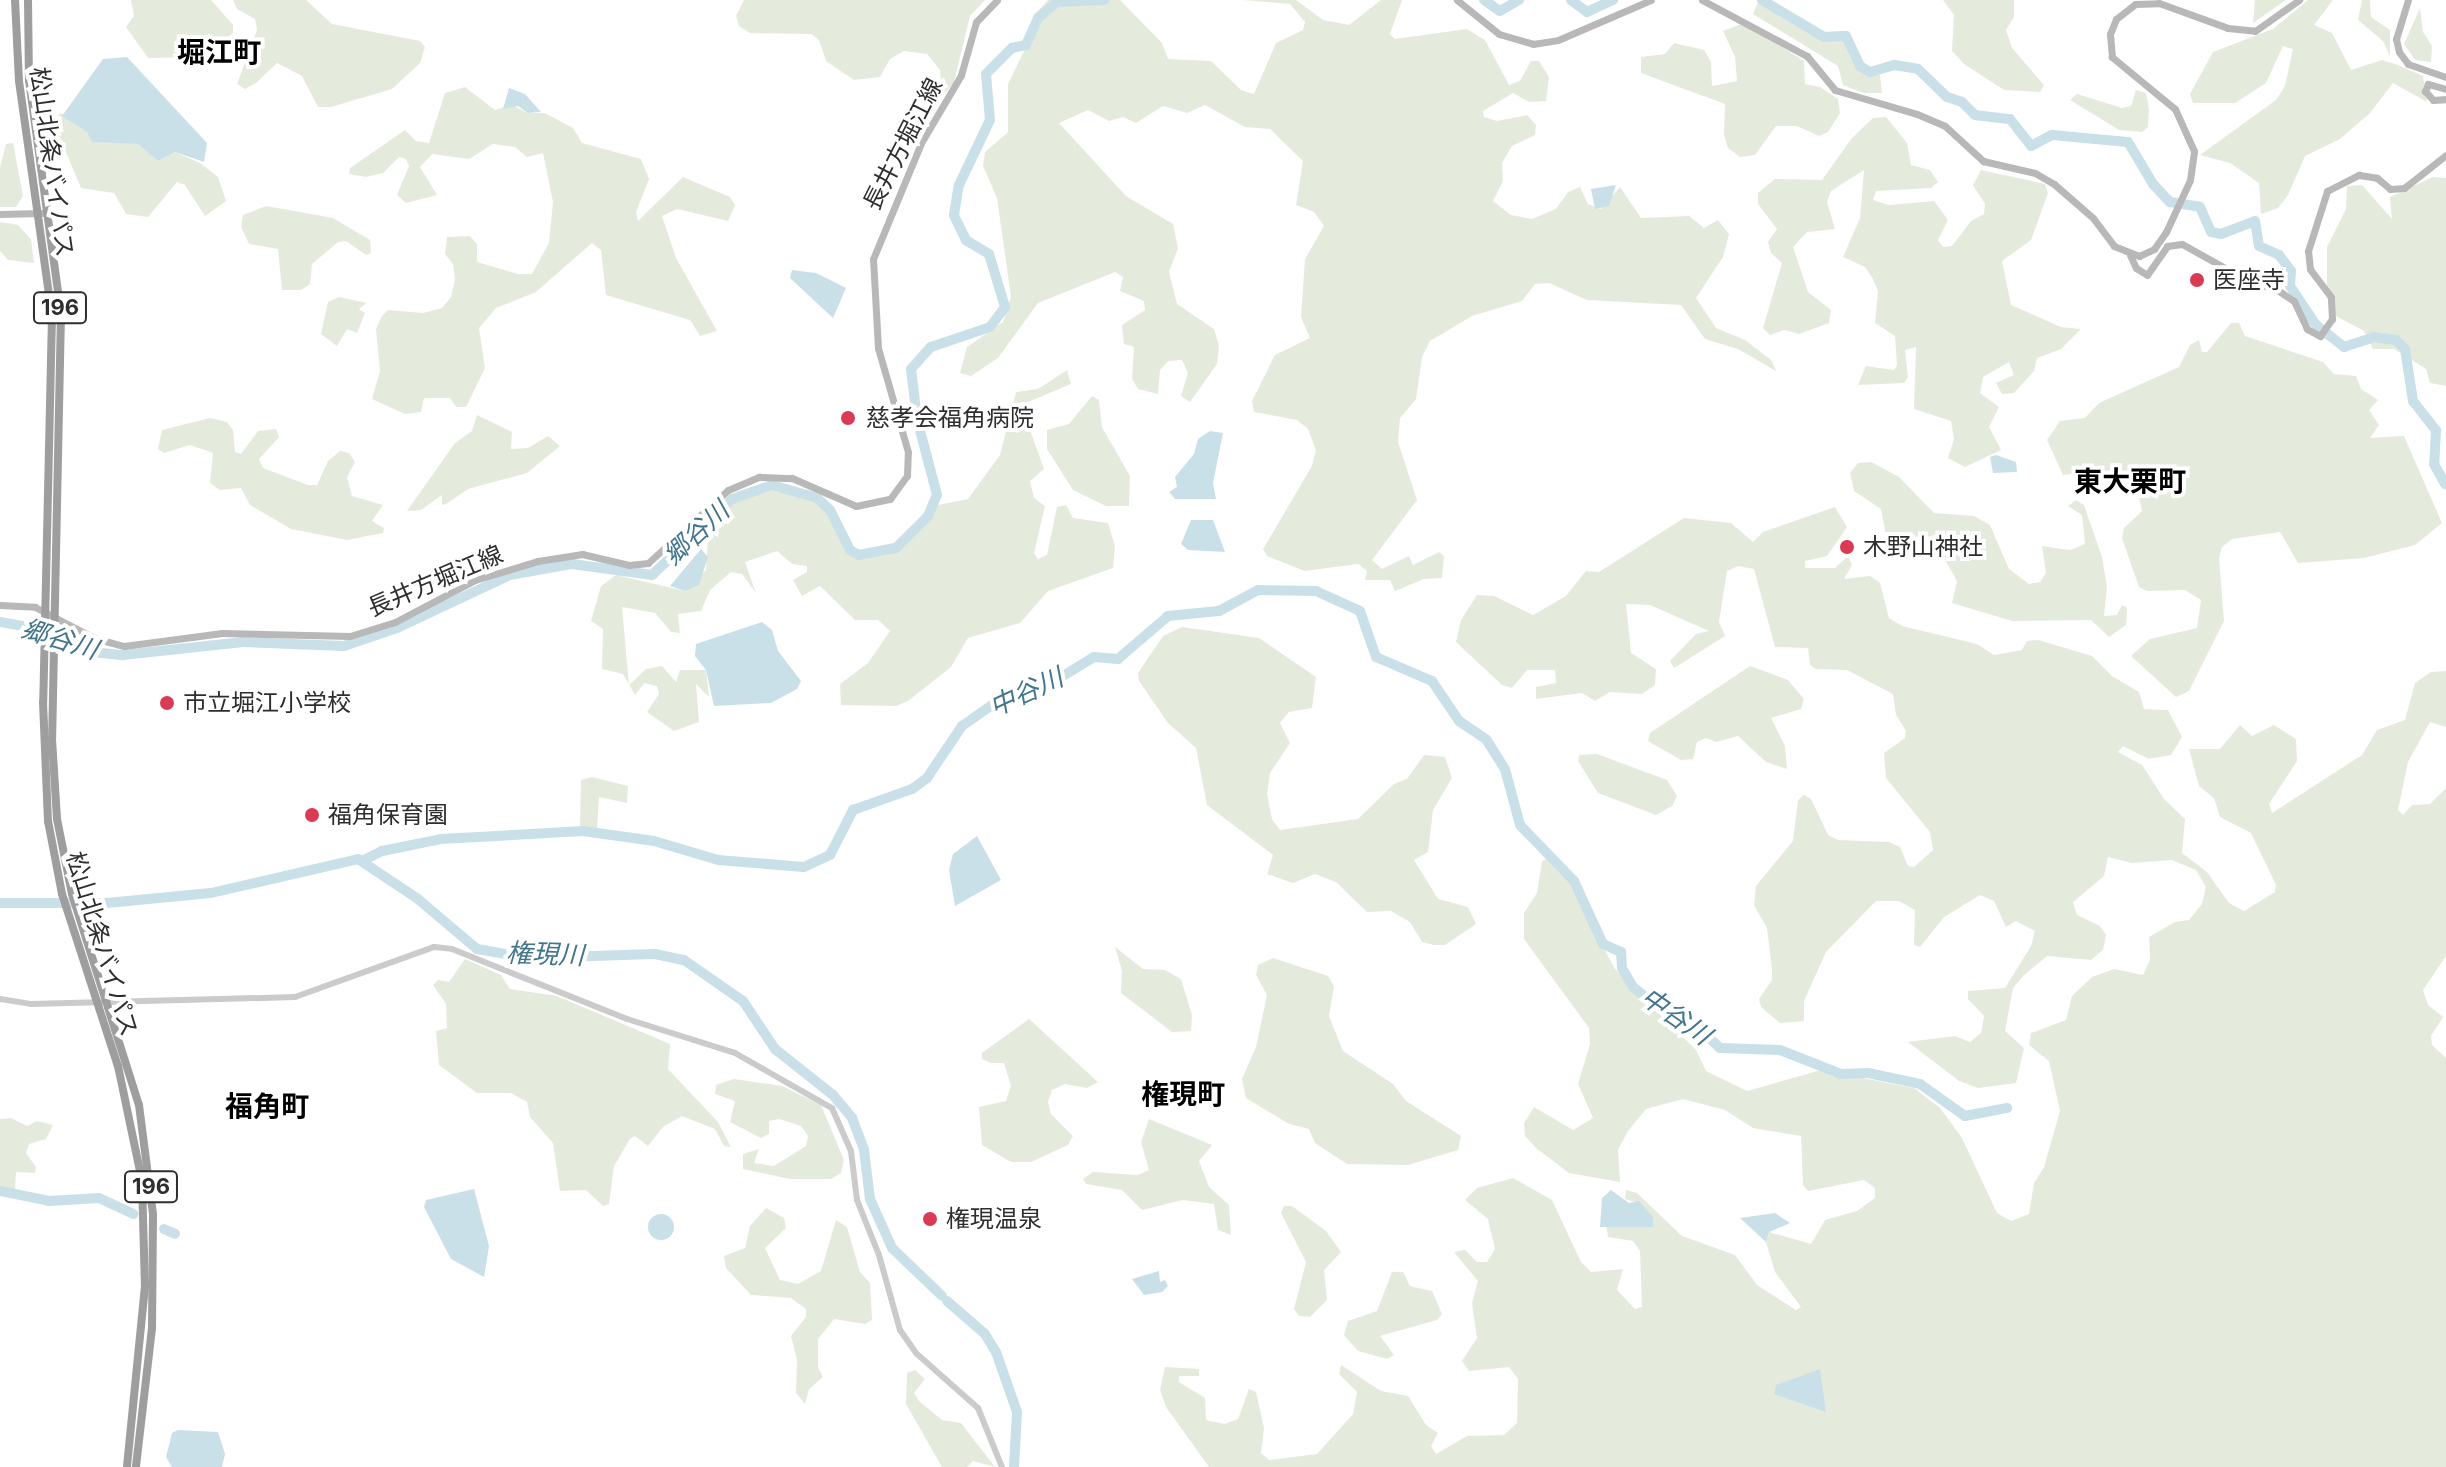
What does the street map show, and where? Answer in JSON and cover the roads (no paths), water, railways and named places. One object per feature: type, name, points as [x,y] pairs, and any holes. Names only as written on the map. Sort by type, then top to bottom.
[{"type":"highway","name":"松山北条バイパス","points":[[15,0],[19,81],[52,316],[54,382],[45,640],[44,783],[67,894],[79,917],[122,1080],[142,1181],[145,1286],[127,1467]]},
{"type":"highway","name":"松山北条バイパス","points":[[28,0],[29,80],[49,213],[62,381],[53,781],[69,918],[139,1105],[153,1215],[152,1328],[136,1467]]},
{"type":"main road","name":"長井方堀江線","points":[[0,605],[21,604],[94,638],[124,646],[222,633],[350,636],[395,622],[475,580],[538,561],[582,554],[629,565],[648,563],[728,490],[759,477],[792,478],[856,506],[890,499],[907,476],[908,452],[878,348],[873,259],[921,143],[961,75],[976,22],[997,0]]},
{"type":"main road","points":[[1457,0],[1499,34],[1533,44],[1558,40],[1651,0]]},
{"type":"main road","points":[[1702,0],[1807,56],[1835,90],[1917,114],[1945,126],[1983,161],[2035,173],[2054,184],[2093,218],[2114,246],[2130,255],[2147,275],[2167,246],[2182,244],[2245,279],[2279,291],[2294,301],[2307,329],[2321,333],[2329,324],[2331,297],[2308,260],[2327,191],[2359,175],[2377,178],[2390,189],[2404,188],[2446,155]]},
{"type":"main road","points":[[2130,255],[2147,253],[2160,242],[2190,180],[2194,151],[2175,109],[2112,57],[2110,34],[2116,19],[2135,4],[2159,3],[2228,28],[2255,31],[2299,0]]},
{"type":"main road","points":[[2408,0],[2396,39],[2399,52],[2426,73],[2446,77]]},
{"type":"main road","points":[[2426,73],[2427,97],[2446,99]]},
{"type":"main road","points":[[2428,84],[2446,89]]},
{"type":"main road","points":[[0,214],[49,213]]},
{"type":"street","points":[[0,999],[31,1004],[295,997],[427,948],[442,947],[627,1019],[717,1045],[816,1095],[837,1116],[851,1151],[857,1200],[879,1255],[900,1330],[917,1354],[978,1408],[1002,1467]]},
{"type":"water","points":[[127,57],[207,143],[204,162],[175,152],[158,161],[138,144],[92,142],[87,132],[62,116],[103,59]]},
{"type":"water","points":[[509,88],[525,94],[541,112],[528,113],[518,106],[503,109]]},
{"type":"water","points":[[1616,185],[1609,206],[1595,209],[1591,189]]},
{"type":"water","points":[[792,270],[816,273],[846,288],[833,318],[790,278]]},
{"type":"water","points":[[1210,431],[1223,433],[1213,483],[1216,499],[1175,499],[1169,492],[1177,487],[1175,477],[1194,454],[1198,439]]},
{"type":"water","points":[[1996,455],[2016,462],[2017,472],[1993,473],[1990,457]]},
{"type":"water","points":[[1191,520],[1213,520],[1225,552],[1188,550],[1181,544]]},
{"type":"water","points":[[701,549],[708,557],[699,585],[685,591],[670,586]]},
{"type":"water","points":[[762,622],[772,630],[778,651],[801,681],[797,689],[771,703],[714,706],[706,670],[695,656],[696,644]]},
{"type":"water","points":[[977,836],[1001,880],[955,906],[949,870],[953,854]]},
{"type":"water","points":[[474,1189],[489,1246],[484,1277],[451,1259],[424,1207],[426,1200]]},
{"type":"water","points":[[1611,1190],[1629,1203],[1639,1201],[1653,1217],[1653,1227],[1600,1227],[1602,1198]]},
{"type":"water","points":[[1775,1213],[1790,1223],[1769,1232],[1766,1242],[1740,1218]]},
{"type":"water","points":[[661,1214],[670,1218],[674,1227],[670,1236],[661,1240],[652,1236],[648,1227],[652,1218]]},
{"type":"water","points":[[1159,1271],[1160,1282],[1165,1280],[1168,1286],[1162,1292],[1144,1295],[1132,1279]]},
{"type":"water","points":[[1820,1369],[1826,1412],[1774,1394],[1776,1385]]},
{"type":"water","points":[[178,1430],[218,1432],[225,1454],[222,1467],[172,1467],[166,1457],[172,1433]]},
{"type":"waterway","name":"郷谷川","points":[[0,622],[33,628],[92,652],[123,655],[243,642],[344,646],[397,628],[510,575],[572,564],[652,575],[732,499],[772,485],[817,498],[830,510],[850,550],[859,555],[896,548],[928,516],[937,495],[917,419],[911,369],[931,347],[990,327],[1005,307],[989,254],[966,240],[954,215],[959,185],[990,120],[986,74],[1012,48],[1026,45],[1038,18],[1057,2],[1105,0]]},
{"type":"waterway","name":"郷谷川","points":[[1484,0],[1500,11],[1519,0]]},
{"type":"waterway","name":"郷谷川","points":[[1571,0],[1587,12],[1613,0]]},
{"type":"waterway","name":"郷谷川","points":[[1762,0],[1824,37],[1846,36],[1860,66],[1870,72],[1894,65],[1918,69],[1947,97],[1962,102],[1975,115],[2010,119],[2031,146],[2052,135],[2128,142],[2153,184],[2170,202],[2200,207],[2211,232],[2221,234],[2255,221],[2259,246],[2279,255],[2291,271],[2290,286],[2316,325],[2344,347],[2374,337],[2396,340],[2405,349],[2413,401],[2436,430],[2434,464],[2445,484]]},
{"type":"waterway","name":"中谷川","points":[[364,860],[382,851],[441,839],[583,831],[654,841],[718,860],[804,867],[830,855],[853,810],[912,789],[927,778],[962,726],[1002,698],[1053,682],[1094,657],[1118,659],[1168,616],[1219,611],[1258,590],[1316,591],[1360,611],[1376,657],[1432,681],[1459,721],[1486,739],[1505,769],[1520,825],[1574,881],[1603,944],[1621,952],[1622,968],[1633,987],[1679,1024],[1696,1025],[1720,1048],[1780,1050],[1841,1074],[1868,1073],[1920,1084],[1965,1116],[2007,1108]]},
{"type":"waterway","name":"権現川","points":[[0,903],[107,903],[211,893],[358,859],[418,899],[477,949],[529,958],[655,954],[684,960],[743,1001],[775,1049],[833,1095],[852,1118],[864,1150],[870,1199],[892,1248],[942,1296]]},
{"type":"waterway","points":[[0,1191],[49,1201],[99,1198],[133,1214]]},
{"type":"waterway","points":[[164,1229],[175,1234]]},
{"type":"waterway","name":"権現川","points":[[947,1301],[985,1334],[996,1352],[1017,1412],[1014,1467]]},
{"type":"place","name":"医座寺","points":[[2197,280]]},
{"type":"place","name":"慈孝会福角病院","points":[[848,418]]},
{"type":"place","name":"木野山神社","points":[[1847,547]]},
{"type":"place","name":"市立堀江小学校","points":[[167,703]]},
{"type":"place","name":"福角保育園","points":[[312,815]]},
{"type":"place","name":"権現温泉","points":[[930,1219]]},
{"type":"district","name":"堀江町","points":[[219,52]]},
{"type":"district","name":"東大栗町","points":[[2130,481]]},
{"type":"district","name":"権現町","points":[[1183,1094]]},
{"type":"district","name":"福角町","points":[[267,1106]]}]
